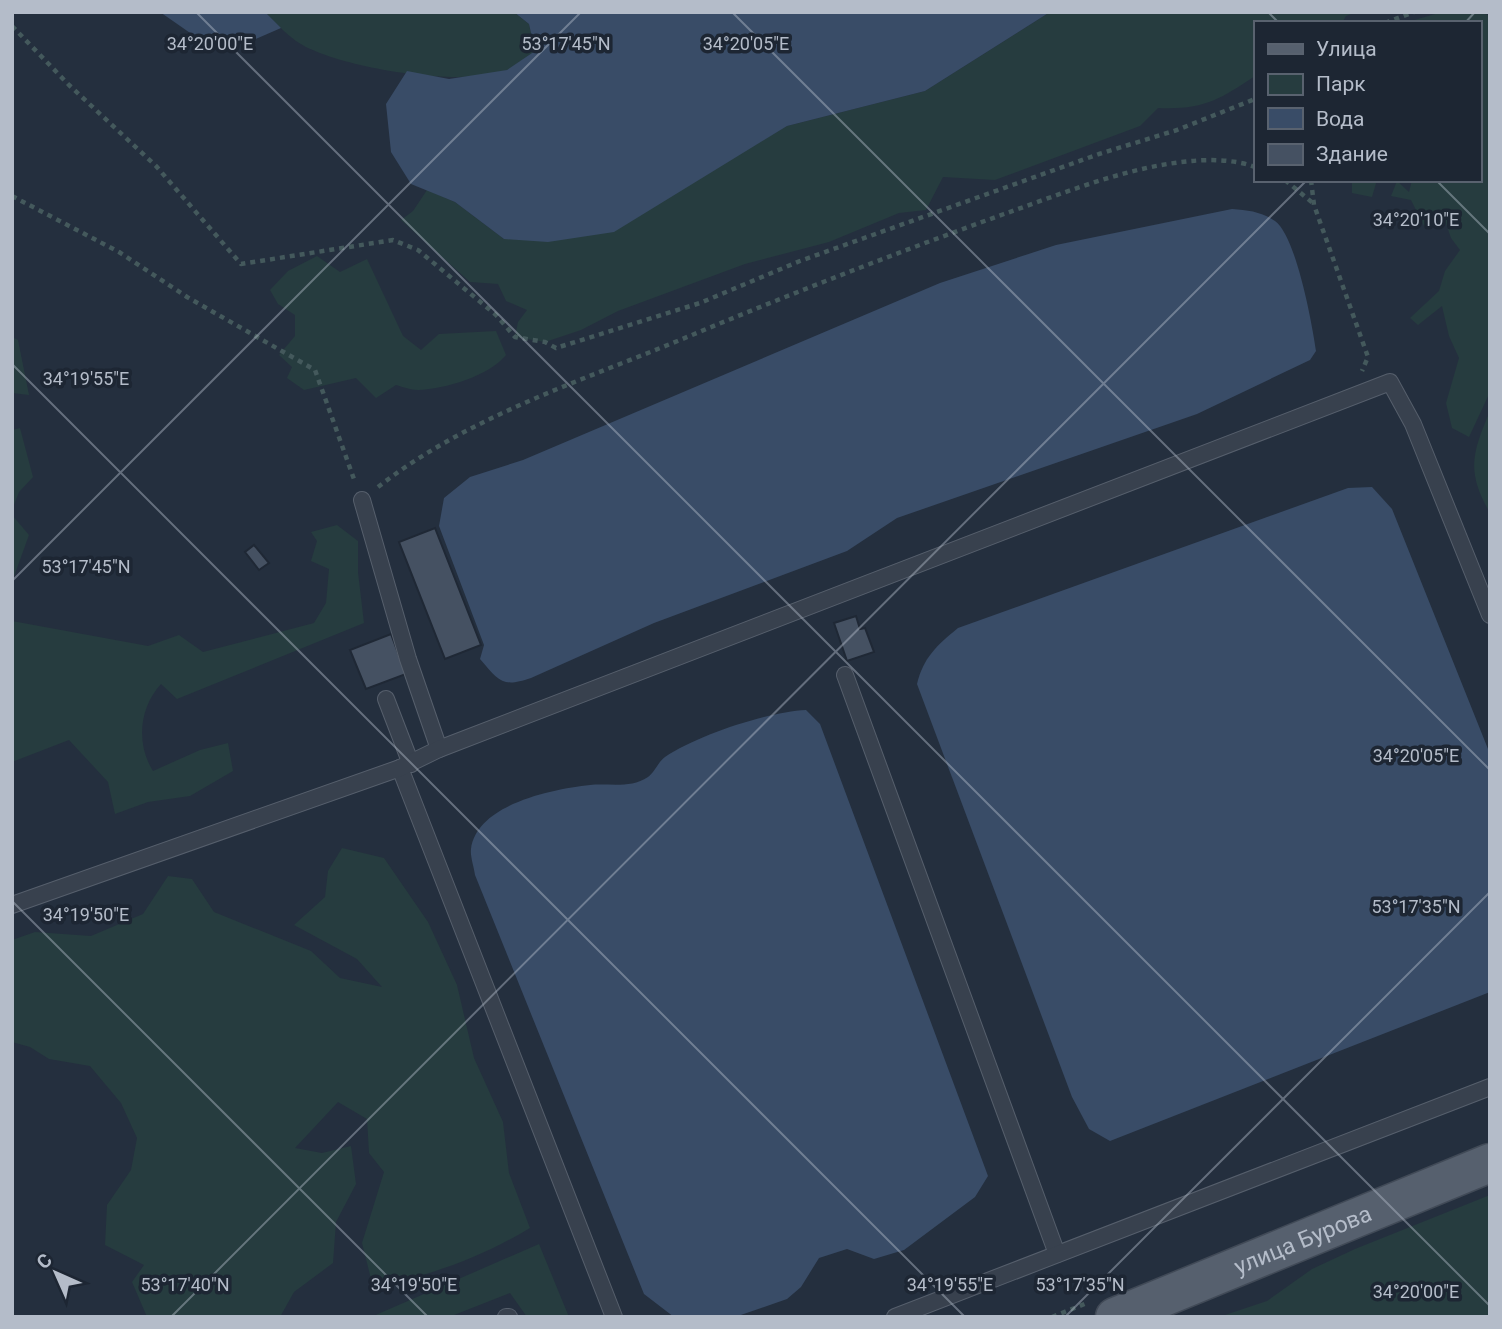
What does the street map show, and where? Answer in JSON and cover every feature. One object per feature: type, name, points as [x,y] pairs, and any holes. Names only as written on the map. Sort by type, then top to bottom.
[{"type":"main road","name":"улица Бурова","points":[[1115,1317],[1490,1163]]},
{"type":"lane","points":[[12,905],[406,766],[439,749],[1390,382],[1413,424],[1490,615]]},
{"type":"lane","points":[[362,500],[408,659],[439,749]]},
{"type":"lane","points":[[845,675],[1057,1254]]},
{"type":"lane","points":[[386,699],[406,766],[614,1317]]},
{"type":"lane","points":[[895,1317],[1490,1087]]},
{"type":"path","points":[[1390,21],[1414,12]]},
{"type":"path","points":[[12,26],[69,85],[156,166],[241,264],[393,240],[418,250],[496,315],[515,337],[545,342],[556,348],[700,303],[800,261],[1098,154],[1177,130],[1254,99]]},
{"type":"path","points":[[12,196],[119,252],[187,297],[316,370],[362,500],[412,461],[459,434],[550,393],[856,267],[1074,189],[1140,171],[1193,161],[1243,162],[1254,167]]},
{"type":"path","points":[[1287,182],[1314,205]]},
{"type":"path","points":[[1311,182],[1314,205],[1368,357],[1351,397]]},
{"type":"green space","points":[[265,12],[514,12],[529,24],[535,51],[509,69],[490,75],[464,77],[401,73],[340,60],[314,51],[292,38]]},
{"type":"green space","points":[[1050,12],[1356,12],[1346,16],[1343,21],[1254,21],[1254,77],[1210,102],[1187,107],[1158,108],[1140,126],[995,180],[943,177],[926,210],[899,213],[829,242],[745,264],[618,311],[581,330],[545,342],[515,337],[518,322],[527,310],[506,301],[498,284],[470,282],[401,220],[413,211],[427,190],[455,202],[504,239],[732,158],[787,126],[925,91]]},
{"type":"green space","points":[[1442,12],[1481,12],[1490,16],[1490,392],[1469,437],[1452,428],[1446,403],[1459,358],[1449,336],[1442,306],[1418,325],[1410,318],[1439,291],[1445,271],[1460,250],[1451,238],[1444,218],[1424,226],[1411,200],[1391,196],[1397,182],[1409,192],[1412,182],[1481,182],[1481,21],[1411,21]]},
{"type":"green space","points":[[1352,182],[1376,182],[1372,197],[1352,193]]},
{"type":"green space","points":[[317,256],[340,272],[367,259],[403,336],[421,350],[439,334],[496,331],[506,355],[478,375],[441,387],[418,390],[396,385],[376,398],[356,378],[304,390],[287,378],[292,367],[279,355],[295,336],[295,315],[278,304],[270,290],[288,271]]},
{"type":"green space","points":[[12,337],[18,340],[29,395],[12,393]]},
{"type":"green space","points":[[1490,411],[1490,513],[1477,486],[1474,462],[1479,439]]},
{"type":"green space","points":[[20,428],[33,477],[19,492],[12,510],[12,430]]},
{"type":"green space","points":[[12,515],[29,535],[12,582]]},
{"type":"green space","points":[[337,525],[358,541],[358,572],[364,623],[177,699],[161,684],[148,704],[142,738],[153,771],[200,750],[228,743],[233,771],[190,796],[148,802],[115,814],[108,782],[69,740],[12,762],[12,621],[148,646],[179,635],[203,652],[314,623],[326,603],[329,569],[311,561],[317,541],[311,532]]},
{"type":"green space","points":[[342,848],[384,858],[428,922],[457,985],[474,1058],[503,1122],[509,1173],[530,1228],[454,1265],[373,1287],[362,1243],[384,1172],[369,1153],[367,1119],[338,1102],[295,1148],[322,1153],[351,1146],[356,1184],[336,1222],[333,1263],[294,1292],[280,1317],[147,1317],[132,1282],[144,1265],[105,1245],[107,1205],[131,1170],[137,1138],[121,1103],[90,1066],[49,1059],[30,1047],[12,1042],[12,940],[35,932],[91,936],[143,914],[168,876],[192,879],[214,912],[311,951],[340,978],[382,987],[357,959],[294,925],[325,897],[328,871]]},
{"type":"green space","points":[[1490,1195],[1490,1317],[1219,1317],[1267,1301],[1312,1269],[1355,1249]]},
{"type":"green space","points":[[539,1244],[569,1317],[527,1317],[510,1293],[449,1317],[371,1317]]},
{"type":"water","points":[[160,12],[265,12],[281,28],[249,42],[206,44]]},
{"type":"water","points":[[514,12],[1050,12],[925,91],[787,126],[614,232],[548,242],[504,239],[455,202],[411,184],[391,152],[386,104],[407,71],[449,79],[507,70],[535,51],[529,24]]},
{"type":"water","points":[[1232,209],[1265,215],[1283,230],[1296,261],[1307,302],[1316,351],[1310,360],[1197,414],[897,518],[847,551],[654,623],[531,678],[507,682],[492,673],[480,659],[484,645],[439,526],[444,498],[470,477],[523,460],[940,283],[1056,245]]},
{"type":"water","points":[[1372,487],[1392,509],[1490,754],[1490,992],[1110,1141],[1089,1129],[1072,1097],[917,684],[923,667],[932,653],[958,628],[1348,488]]},
{"type":"water","points":[[806,710],[820,724],[988,1176],[975,1197],[904,1250],[874,1259],[847,1249],[819,1258],[801,1287],[787,1299],[735,1317],[674,1317],[644,1294],[475,875],[471,849],[476,833],[487,821],[519,802],[557,790],[641,781],[653,772],[665,757],[695,741],[753,720]]},
{"type":"building","points":[[435,528],[481,645],[445,659],[399,542]]},
{"type":"building","points":[[254,545],[269,563],[259,570],[245,552]]},
{"type":"building","points":[[856,616],[860,629],[865,628],[874,652],[847,661],[834,623]]},
{"type":"building","points":[[391,634],[406,674],[366,689],[350,650]]}]
